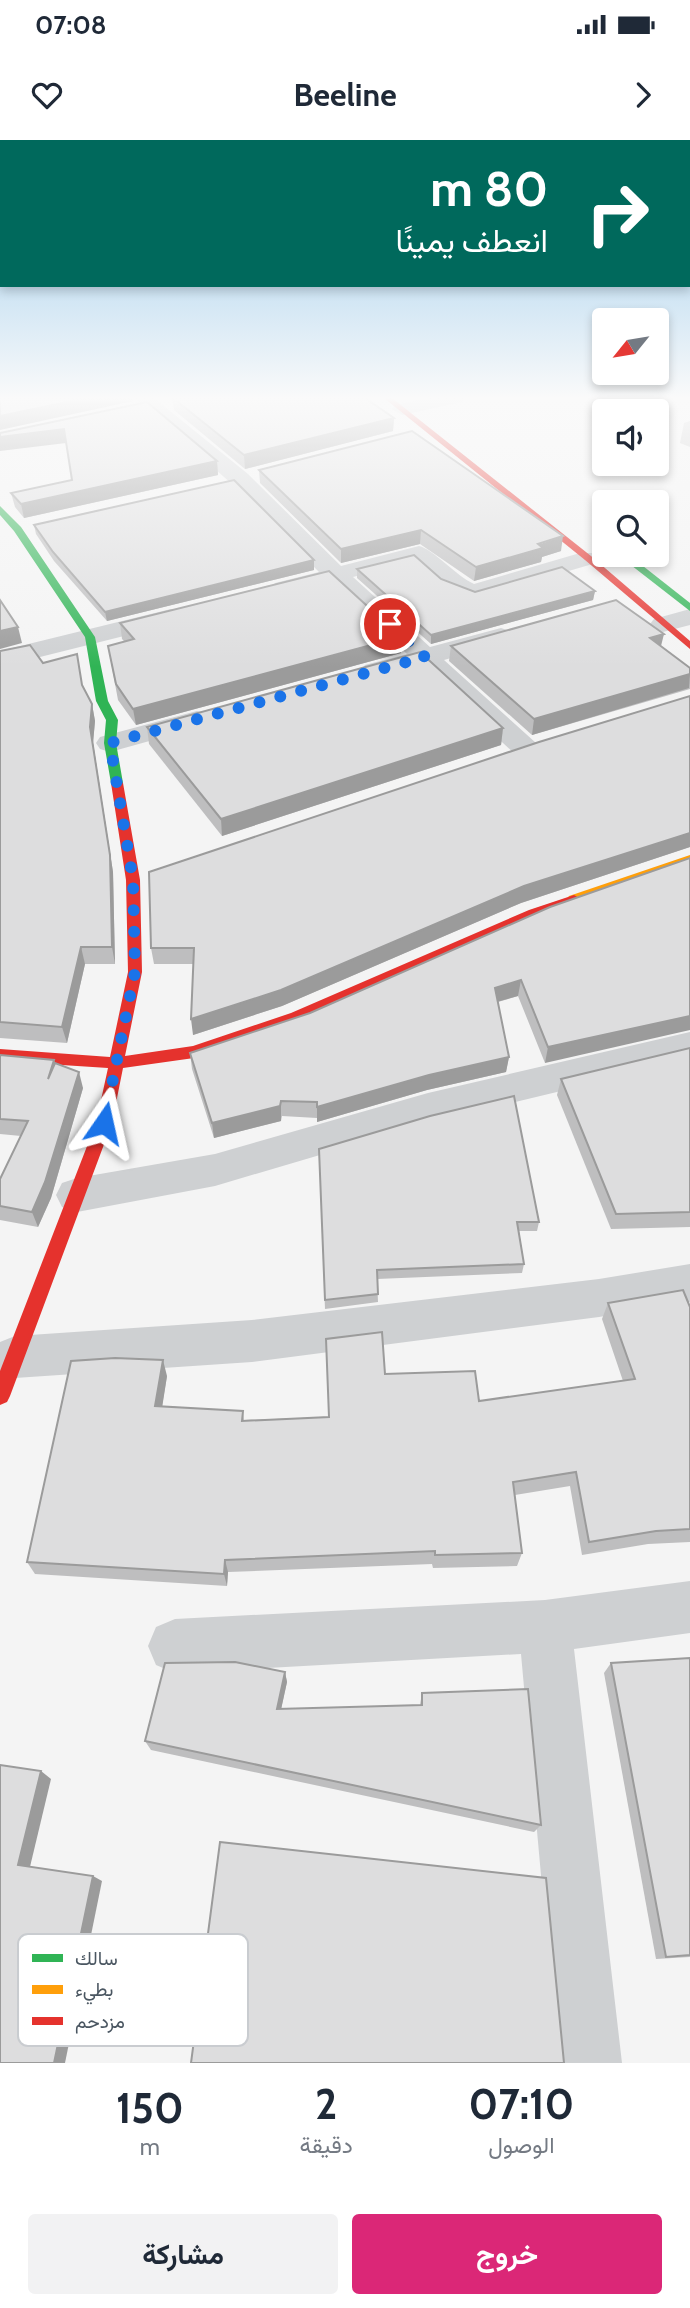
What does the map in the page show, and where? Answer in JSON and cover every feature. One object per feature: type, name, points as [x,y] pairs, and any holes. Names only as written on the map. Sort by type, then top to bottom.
[{"type":"street","points":[[249,488],[336,575],[525,749]]},
{"type":"street","points":[[500,488],[588,558],[690,646]]},
{"type":"street","points":[[0,509],[18,529],[90,637],[102,701],[112,720],[110,743],[146,876],[135,972],[104,1123],[7,1377],[252,1340],[599,1298],[690,1283]]},
{"type":"street","points":[[18,529],[44,523]]},
{"type":"street","points":[[258,594],[419,553],[437,573],[456,586],[472,592],[588,558]]},
{"type":"street","points":[[638,567],[690,608]]},
{"type":"street","points":[[609,606],[635,599]]},
{"type":"street","points":[[0,659],[194,611]]},
{"type":"street","points":[[663,624],[690,617]]},
{"type":"street","points":[[346,678],[530,628]]},
{"type":"street","points":[[110,743],[215,714]]},
{"type":"street","points":[[0,1055],[117,1063],[194,1052],[296,1017],[534,913],[690,859]]},
{"type":"street","points":[[77,1195],[215,1170],[428,1108],[690,1046]]},
{"type":"street","points":[[175,1646],[545,1626],[690,1607]]},
{"type":"street","points":[[545,1626],[590,2063]]},
{"type":"building","points":[[36,488],[95,488],[21,504],[11,493]]},
{"type":"building","points":[[200,488],[242,488],[314,560],[105,612],[53,552],[34,525]]},
{"type":"building","points":[[277,488],[494,488],[563,536],[538,544],[543,548],[476,567],[421,530],[341,549]]},
{"type":"building","points":[[414,555],[441,579],[475,592],[562,567],[595,591],[431,635],[357,569]]},
{"type":"building","points":[[329,571],[401,637],[133,709],[116,684],[108,646],[134,639],[120,623]]},
{"type":"building","points":[[0,600],[18,627],[0,631]]},
{"type":"building","points":[[616,600],[664,634],[650,638],[690,668],[690,674],[534,719],[451,646]]},
{"type":"building","points":[[30,645],[43,663],[77,654],[82,685],[92,704],[90,727],[110,855],[112,947],[81,947],[62,1027],[0,1022],[0,651]]},
{"type":"building","points":[[420,652],[503,728],[221,819],[147,727]]},
{"type":"building","points":[[690,696],[690,833],[524,886],[281,990],[191,1019],[194,948],[151,948],[149,872],[539,742]]},
{"type":"building","points":[[690,858],[690,1016],[548,1047],[521,980],[495,988],[509,1057],[429,1075],[317,1107],[317,1102],[281,1101],[280,1106],[212,1123],[190,1053],[310,1013],[550,907]]},
{"type":"building","points":[[690,1048],[690,1212],[616,1214],[561,1079]]},
{"type":"building","points":[[0,1055],[54,1060],[48,1079],[55,1063],[79,1072],[45,1182],[32,1212],[0,1206],[0,1179],[28,1121],[0,1119]]},
{"type":"building","points":[[514,1096],[539,1222],[517,1222],[524,1264],[377,1270],[378,1294],[325,1300],[319,1149],[430,1116]]},
{"type":"building","points":[[683,1290],[690,1307],[690,1529],[656,1531],[589,1542],[576,1472],[513,1482],[522,1553],[435,1555],[435,1551],[225,1560],[224,1574],[27,1562],[71,1361],[115,1358],[163,1360],[155,1406],[243,1411],[242,1421],[329,1417],[326,1339],[382,1332],[385,1374],[475,1371],[479,1401],[635,1379],[608,1303]]},
{"type":"building","points":[[690,1658],[690,1955],[666,1957],[611,1663]]},
{"type":"building","points":[[235,1662],[285,1672],[277,1709],[422,1705],[422,1693],[528,1689],[541,1825],[145,1741],[165,1663]]},
{"type":"building","points":[[0,1765],[41,1771],[18,1865],[93,1876],[81,1934],[18,1934],[18,2046],[58,2046],[54,2063],[0,2063]]},
{"type":"building","points":[[220,1842],[546,1878],[564,2063],[191,2063],[193,2046],[248,2046],[248,1934],[208,1934]]},
{"type":"traffic: fast","points":[[0,509],[18,529],[90,637],[102,701],[112,720],[110,743],[117,783]]},
{"type":"traffic: fast","points":[[638,567],[690,608]]},
{"type":"traffic: slow","points":[[574,899],[690,859]]},
{"type":"traffic: jam","points":[[500,488],[588,558],[690,646]]},
{"type":"traffic: jam","points":[[0,1396],[104,1123],[135,972],[133,880],[117,783]]},
{"type":"traffic: jam","points":[[0,1055],[117,1063],[194,1052],[296,1017],[534,913],[574,899]]},
{"type":"route","points":[[104,1123],[135,972],[133,880],[110,743],[425,657],[390,624]]}]
